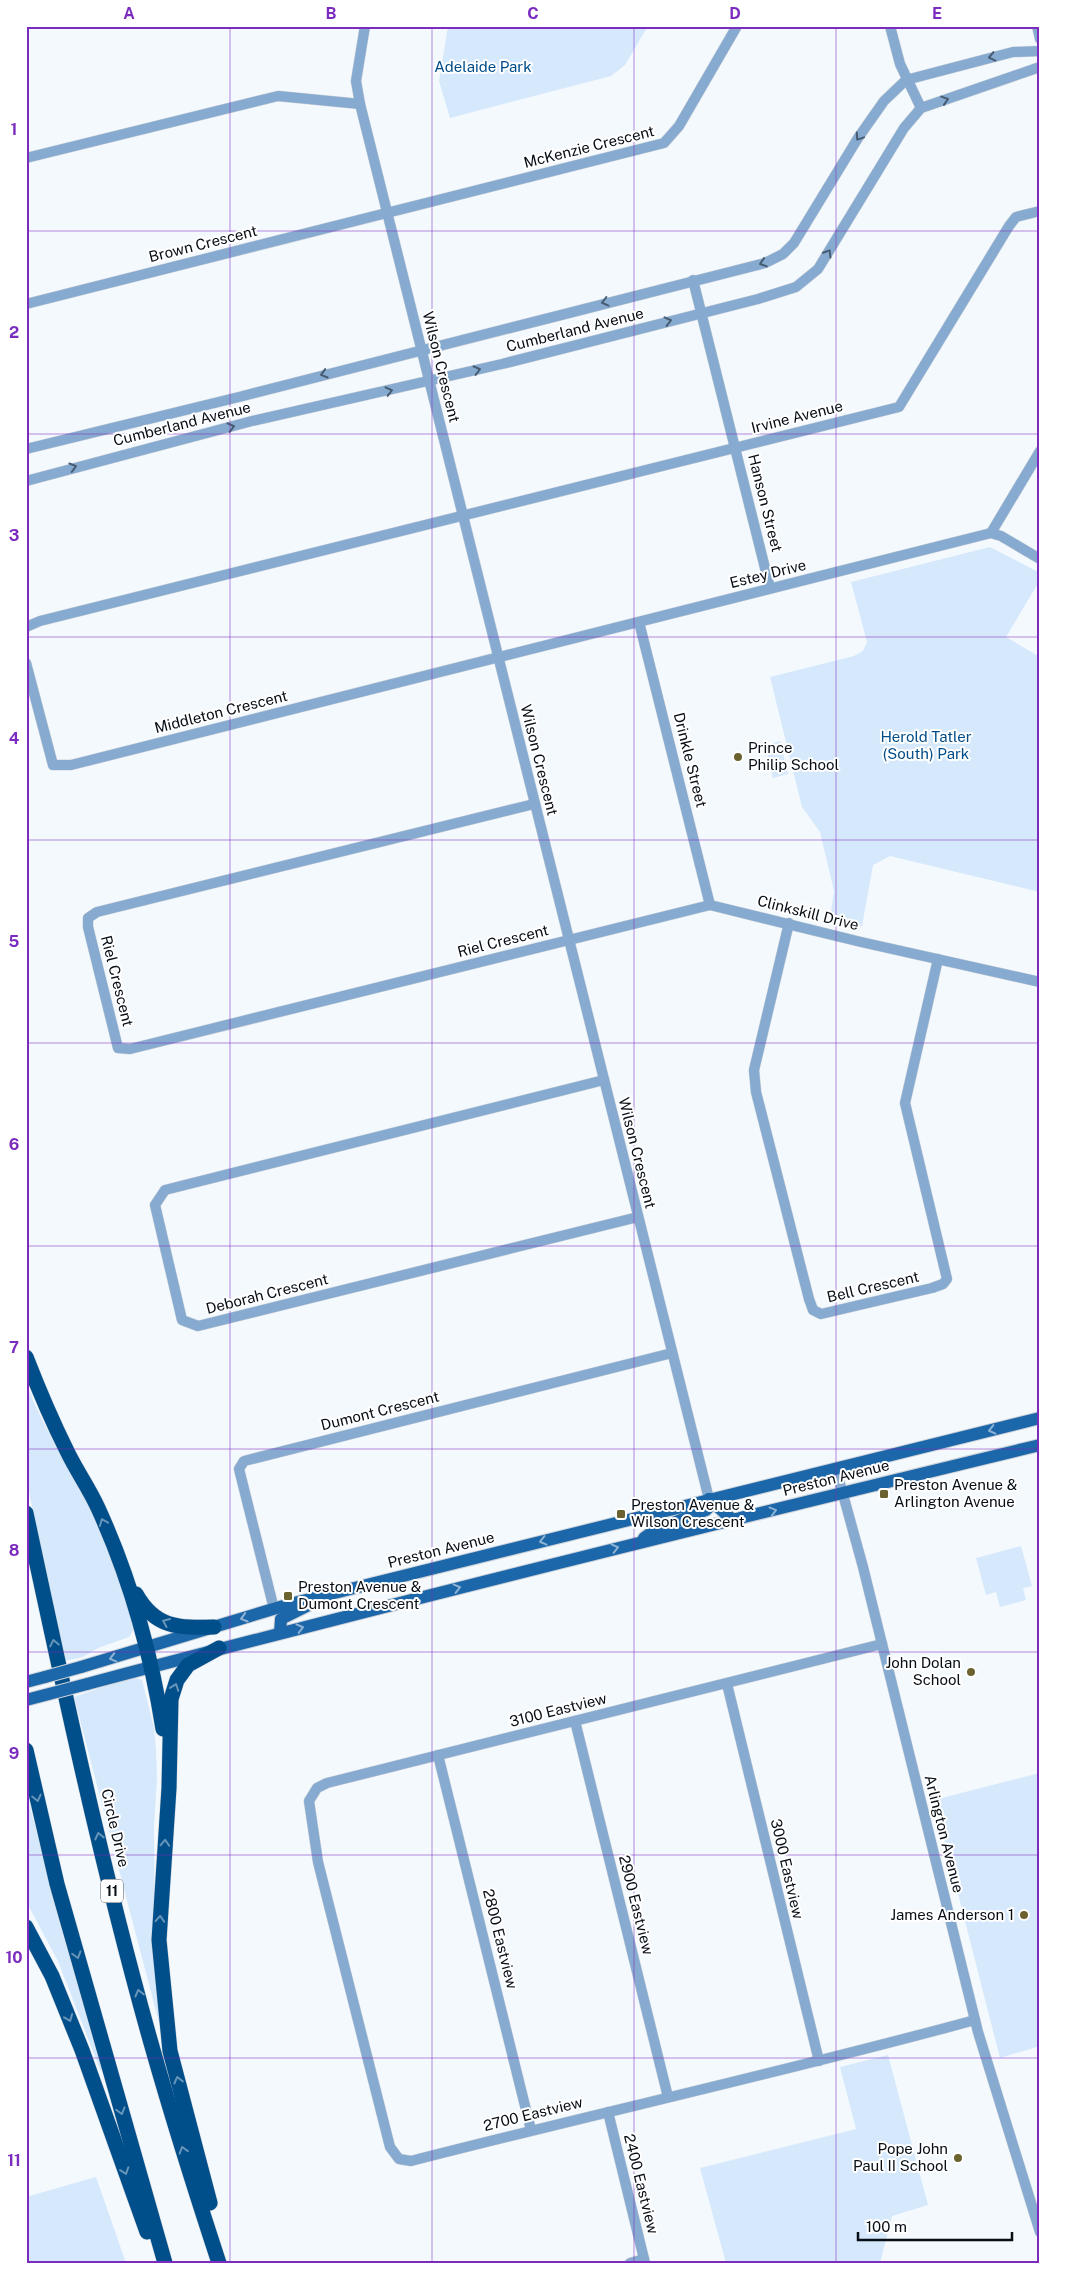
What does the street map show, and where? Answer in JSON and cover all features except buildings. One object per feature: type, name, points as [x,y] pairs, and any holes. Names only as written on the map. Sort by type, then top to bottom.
[{"type":"highway","points":[[26,1357],[66,1451],[97,1507],[122,1567],[137,1610],[163,1729],[169,1788]]},
{"type":"highway","name":"Circle Drive","points":[[26,1513],[58,1664],[112,1890],[151,2042],[219,2263]]},
{"type":"highway","points":[[122,1567],[143,1605],[155,1617],[182,1628],[214,1627]]},
{"type":"highway","points":[[219,1648],[188,1665],[177,1680],[170,1699],[169,1788],[159,1940],[170,2051],[226,2263]]},
{"type":"highway","points":[[26,1750],[57,1884],[165,2263]]},
{"type":"highway","points":[[26,1927],[52,1976],[78,2041],[153,2251],[160,2263]]},
{"type":"main road","name":"Preston Avenue","points":[[26,1682],[146,1649],[274,1609],[1040,1418]]},
{"type":"main road","name":"Preston Avenue","points":[[26,1700],[219,1648],[640,1541],[734,1521],[842,1492],[1040,1445]]},
{"type":"main road","name":"Preston Avenue","points":[[640,1541],[655,1530],[706,1510],[709,1507],[709,1500]]},
{"type":"main road","points":[[709,1500],[734,1521]]},
{"type":"main road","name":"Preston Avenue","points":[[280,1633],[281,1619],[327,1596]]},
{"type":"street","name":"Wilson Crescent","points":[[365,26],[356,81],[360,104],[709,1500]]},
{"type":"street","name":"McKenzie Crescent","points":[[387,214],[664,144],[679,126],[737,26]]},
{"type":"street","points":[[890,26],[906,80],[921,108],[1040,67]]},
{"type":"street","points":[[1036,26],[1040,39]]},
{"type":"street","name":"Cumberland Avenue","points":[[26,449],[765,263],[783,254],[794,243],[858,138],[884,101],[906,80],[1013,52],[1040,51]]},
{"type":"street","points":[[26,158],[278,96],[360,104]]},
{"type":"street","name":"Cumberland Avenue","points":[[26,480],[252,421],[430,382],[702,313],[796,287],[818,269],[904,128],[921,108]]},
{"type":"street","name":"Irvine Avenue","points":[[462,515],[899,407],[1009,226],[1016,217],[1040,211]]},
{"type":"street","name":"Brown Crescent","points":[[26,304],[387,214]]},
{"type":"street","name":"Hanson Street","points":[[693,280],[770,588]]},
{"type":"street","points":[[1040,451],[991,533],[1001,536],[1040,558]]},
{"type":"street","points":[[26,627],[40,621],[462,515]]},
{"type":"street","name":"Estey Drive","points":[[498,657],[991,533]]},
{"type":"street","name":"Drinkle Street","points":[[640,622],[710,905]]},
{"type":"street","name":"Middleton Crescent","points":[[26,663],[53,765],[71,764],[498,657]]},
{"type":"street","name":"Riel Crescent","points":[[534,804],[97,912],[88,918],[88,927],[118,1048],[130,1049],[569,940]]},
{"type":"street","name":"Clinkskill Drive","points":[[569,940],[710,905],[1040,982]]},
{"type":"street","name":"Bell Crescent","points":[[789,924],[754,1070],[756,1092],[810,1305],[821,1314],[938,1287],[947,1279],[905,1103],[938,959]]},
{"type":"street","name":"Deborah Crescent","points":[[604,1080],[166,1190],[155,1205],[182,1320],[198,1326],[638,1217]]},
{"type":"street","name":"Dumont Crescent","points":[[274,1609],[239,1470],[244,1461],[672,1354]]},
{"type":"street","name":"Arlington Avenue","points":[[836,1469],[882,1644],[975,2020],[1040,2232]]},
{"type":"street","name":"3100 Eastview","points":[[318,1862],[309,1800],[317,1788],[327,1783],[882,1644]]},
{"type":"street","name":"3000 Eastview","points":[[726,1684],[820,2061]]},
{"type":"street","name":"2900 Eastview","points":[[575,1721],[668,2097]]},
{"type":"street","name":"2800 Eastview","points":[[438,1755],[531,2130]]},
{"type":"street","name":"2700 Eastview","points":[[318,1862],[390,2147],[399,2159],[411,2161],[531,2130],[820,2061],[975,2020]]},
{"type":"street","name":"2400 Eastview","points":[[608,2112],[644,2261]]},
{"type":"street","points":[[630,2263],[644,2261]]},
{"type":"green space","name":"Adelaide Park","points":[[448,26],[648,26],[625,65],[611,76],[450,118],[439,81]]},
{"type":"green space","name":"Herold Tatler (South) Park","points":[[990,547],[1040,573],[1040,580],[1006,637],[1040,657],[1040,892],[890,856],[873,865],[862,926],[830,919],[834,891],[820,832],[802,807],[770,677],[854,656],[863,651],[867,642],[851,582]]},
{"type":"green space","points":[[780,741],[788,774],[773,778],[765,745]]},
{"type":"green space","points":[[26,1383],[45,1425],[89,1506],[109,1548],[120,1578],[134,1629],[129,1637],[98,1648],[83,1657],[65,1661],[26,1478]]},
{"type":"green space","points":[[1021,1546],[1032,1586],[1023,1588],[1026,1600],[1000,1607],[996,1592],[986,1595],[976,1558]]},
{"type":"green space","points":[[132,1677],[142,1680],[154,1728],[156,1749],[157,1778],[154,1827],[155,1945],[164,2042],[74,1697]]},
{"type":"green space","points":[[1040,1773],[1040,2046],[1000,2058],[934,1800]]},
{"type":"green space","points":[[26,1791],[101,2072],[58,1961],[26,1901]]},
{"type":"green space","points":[[888,2055],[928,2205],[892,2216],[880,2263],[726,2263],[700,2168],[856,2129],[840,2067]]},
{"type":"green space","points":[[96,2177],[126,2263],[26,2263],[26,2197]]},
{"type":"place","name":"Prince Philip School","points":[[738,757]]},
{"type":"place","name":"Preston Avenue & Arlington Avenue","points":[[884,1494]]},
{"type":"place","name":"Preston Avenue & Wilson Crescent","points":[[621,1514]]},
{"type":"place","name":"Preston Avenue & Dumont Crescent","points":[[288,1596]]},
{"type":"place","name":"John Dolan School","points":[[971,1672]]},
{"type":"place","name":"James Anderson 1","points":[[1024,1915]]},
{"type":"place","name":"Pope John Paul II School","points":[[958,2158]]}]
